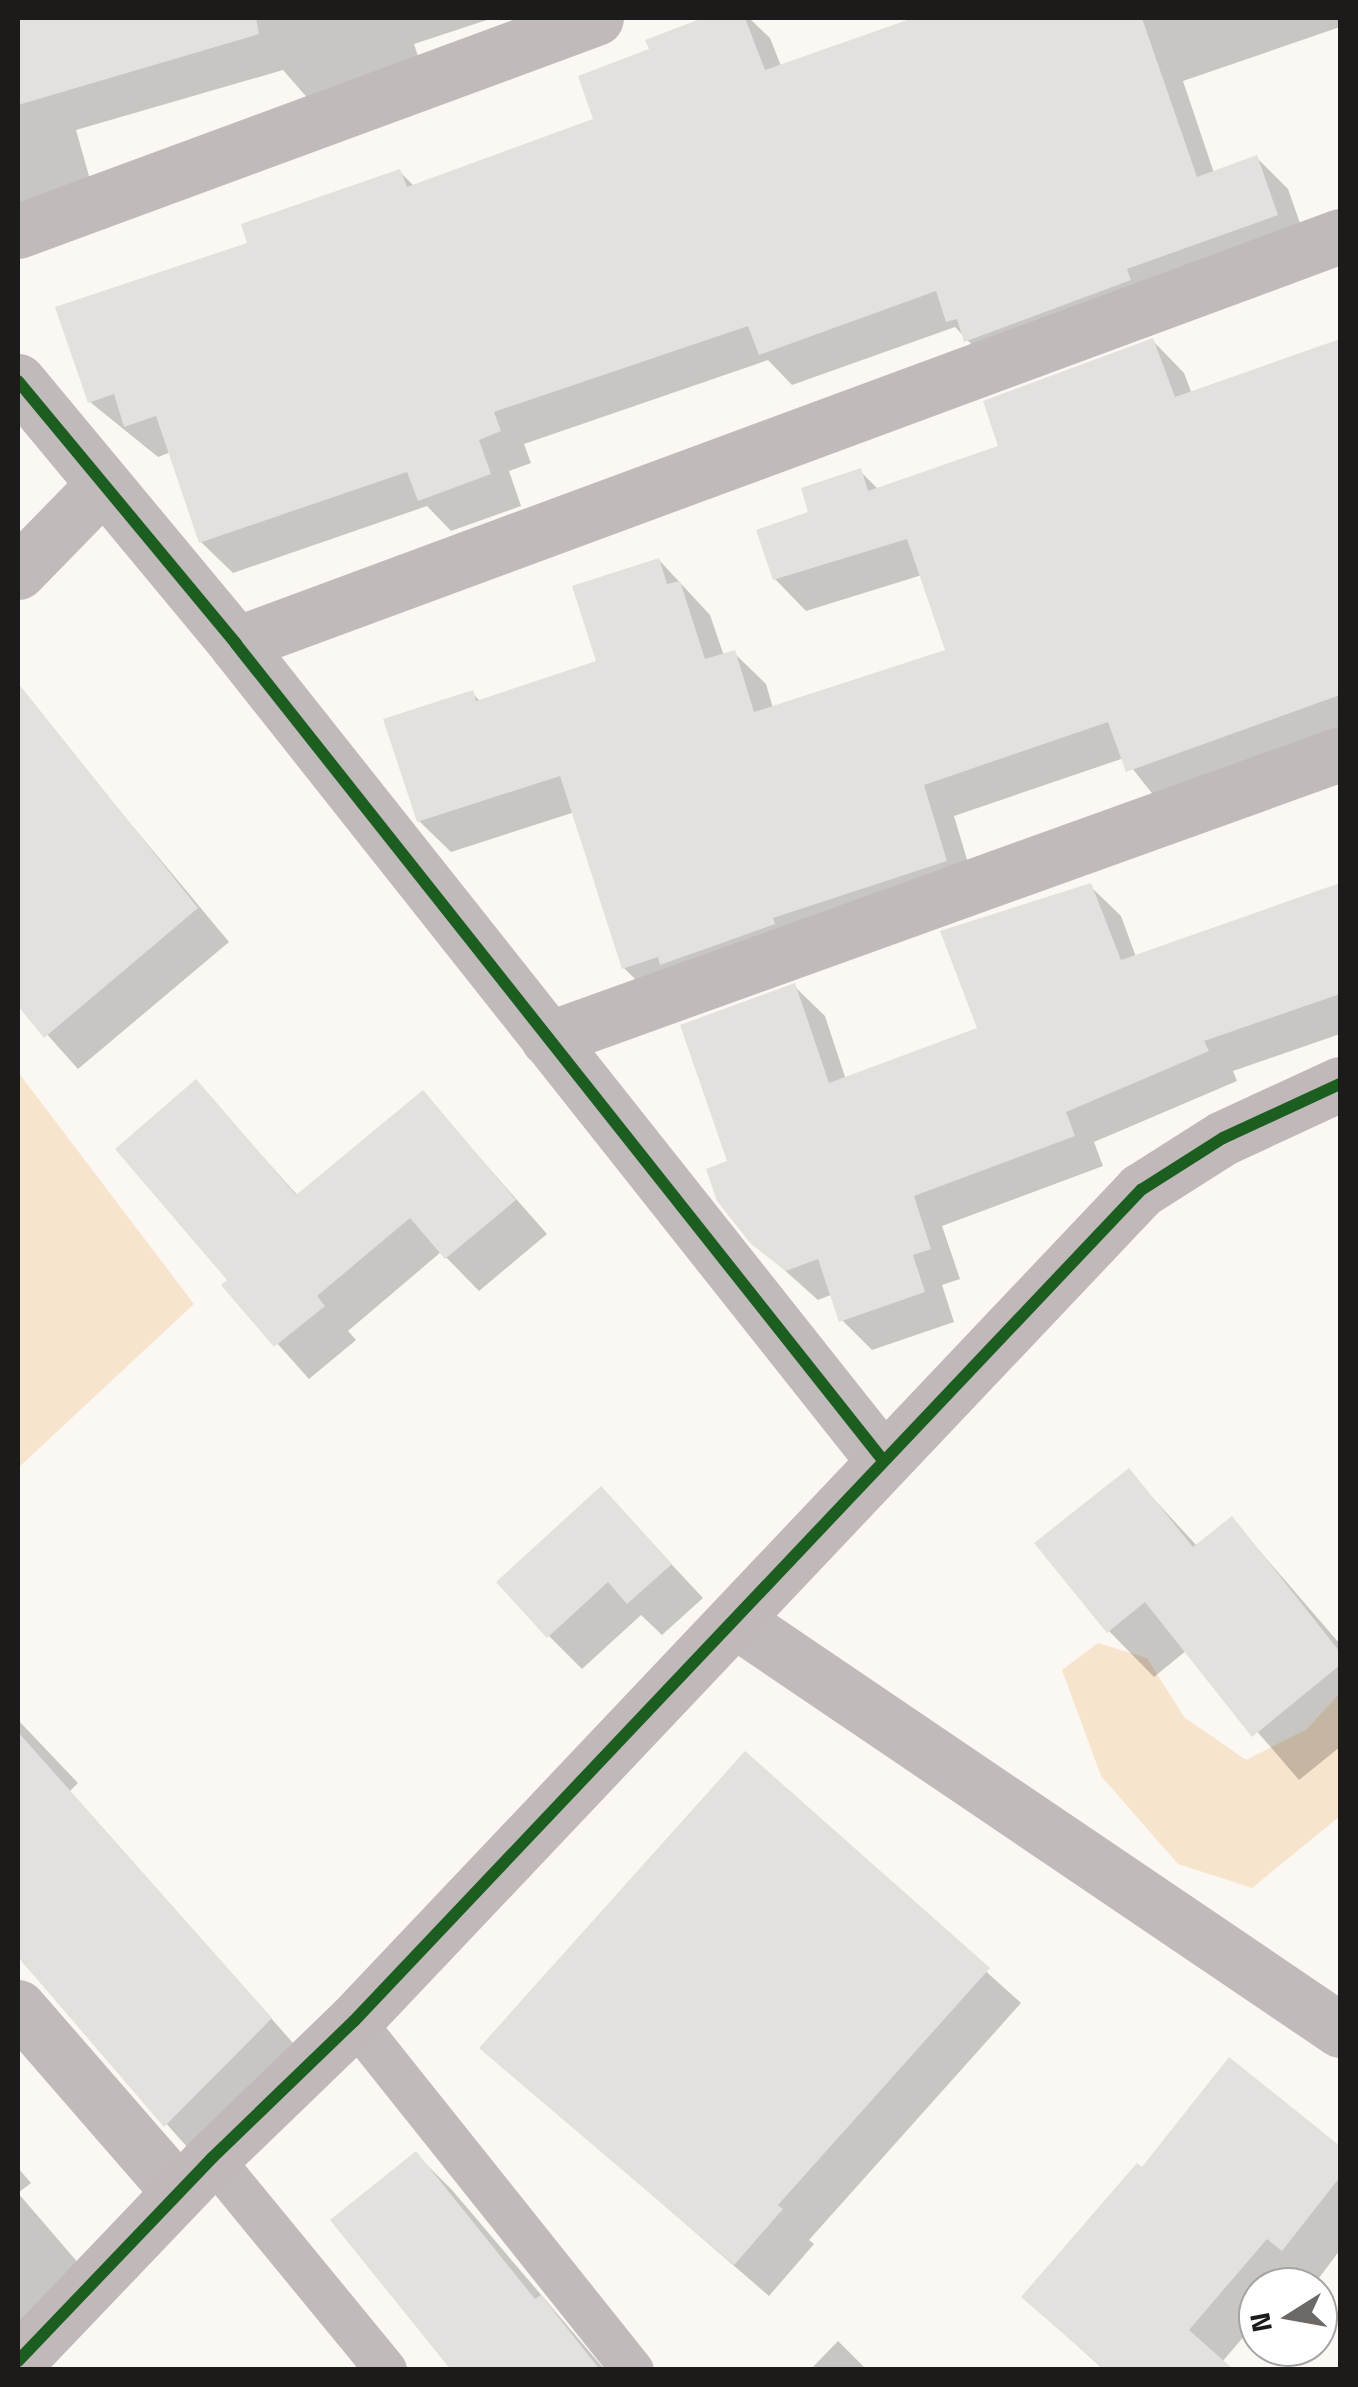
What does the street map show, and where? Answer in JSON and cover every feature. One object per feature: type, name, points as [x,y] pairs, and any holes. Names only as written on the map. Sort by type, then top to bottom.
[{"type":"street","points":[[18,232],[596,18]]},
{"type":"street","points":[[236,644],[1340,236]]},
{"type":"street","points":[[18,381],[236,644],[882,1459]]},
{"type":"street","points":[[18,572],[103,485]]},
{"type":"street","points":[[548,1038],[1340,754]]},
{"type":"street","points":[[18,2361],[195,2175],[354,2021],[736,1621],[882,1459],[1142,1190],[1223,1138],[1340,1084]]},
{"type":"street","points":[[736,1621],[1340,2030]]},
{"type":"street","points":[[18,2007],[195,2175]]},
{"type":"lane","points":[[354,2021],[633,2370]]},
{"type":"lane","points":[[195,2175],[386,2370]]},
{"type":"shaded area","points":[[18,1072],[194,1304],[18,1468]]},
{"type":"shaded area","points":[[1098,1643],[1147,1658],[1184,1717],[1246,1760],[1307,1729],[1340,1693],[1340,1816],[1252,1888],[1178,1864],[1101,1776],[1062,1670]]},
{"type":"building","points":[[18,18],[256,18],[259,34],[18,105]]},
{"type":"building","points":[[703,18],[745,18],[765,70],[913,18],[1142,18],[1197,177],[1257,155],[1278,215],[1127,269],[1131,280],[964,342],[957,319],[946,322],[936,291],[759,355],[748,326],[494,412],[501,431],[479,440],[491,474],[418,501],[407,472],[199,543],[156,416],[124,427],[114,394],[88,403],[55,307],[247,243],[241,224],[400,169],[407,187],[593,119],[578,76],[649,49],[645,40]]},
{"type":"building","points":[[1153,338],[1175,397],[1340,339],[1340,695],[1126,772],[1108,722],[924,785],[947,861],[773,918],[775,924],[660,965],[658,957],[622,969],[560,776],[417,822],[383,719],[473,690],[476,701],[596,661],[572,586],[659,558],[667,584],[680,581],[705,659],[735,650],[754,712],[945,650],[907,539],[773,580],[756,530],[808,512],[801,488],[861,468],[868,491],[998,446],[983,401]]},
{"type":"building","points":[[18,683],[198,908],[44,1038],[18,1006]]},
{"type":"building","points":[[1091,883],[1121,960],[1340,883],[1340,994],[1204,1041],[1209,1051],[1066,1112],[1075,1136],[914,1196],[931,1249],[913,1255],[925,1292],[839,1322],[818,1259],[786,1271],[751,1244],[717,1201],[706,1169],[727,1161],[680,1025],[795,983],[829,1083],[977,1028],[940,931]]},
{"type":"building","points":[[196,1079],[296,1195],[423,1090],[516,1200],[445,1259],[410,1218],[317,1296],[325,1306],[274,1347],[221,1285],[227,1280],[115,1149]]},
{"type":"building","points":[[1129,1468],[1193,1547],[1232,1516],[1340,1652],[1340,1665],[1252,1737],[1145,1602],[1107,1633],[1034,1543]]},
{"type":"building","points":[[601,1486],[672,1564],[627,1604],[608,1582],[547,1638],[496,1582]]},
{"type":"building","points":[[18,1732],[272,2018],[164,2127],[18,1957]]},
{"type":"building","points":[[745,1751],[990,1968],[778,2205],[783,2209],[734,2265],[479,2048]]},
{"type":"building","points":[[1229,2057],[1340,2146],[1340,2177],[1282,2251],[1267,2239],[1243,2267],[1238,2267],[1238,2273],[1189,2330],[1234,2370],[1105,2370],[1021,2297],[1137,2163],[1142,2167]]},
{"type":"building","points":[[416,2151],[535,2299],[541,2295],[600,2370],[451,2370],[330,2220]]},
{"type":"cycle path","points":[[18,381],[236,644],[882,1459]]},
{"type":"cycle path","points":[[18,2361],[212,2158],[354,2021],[1141,1190],[1223,1138],[1340,1084]]}]
